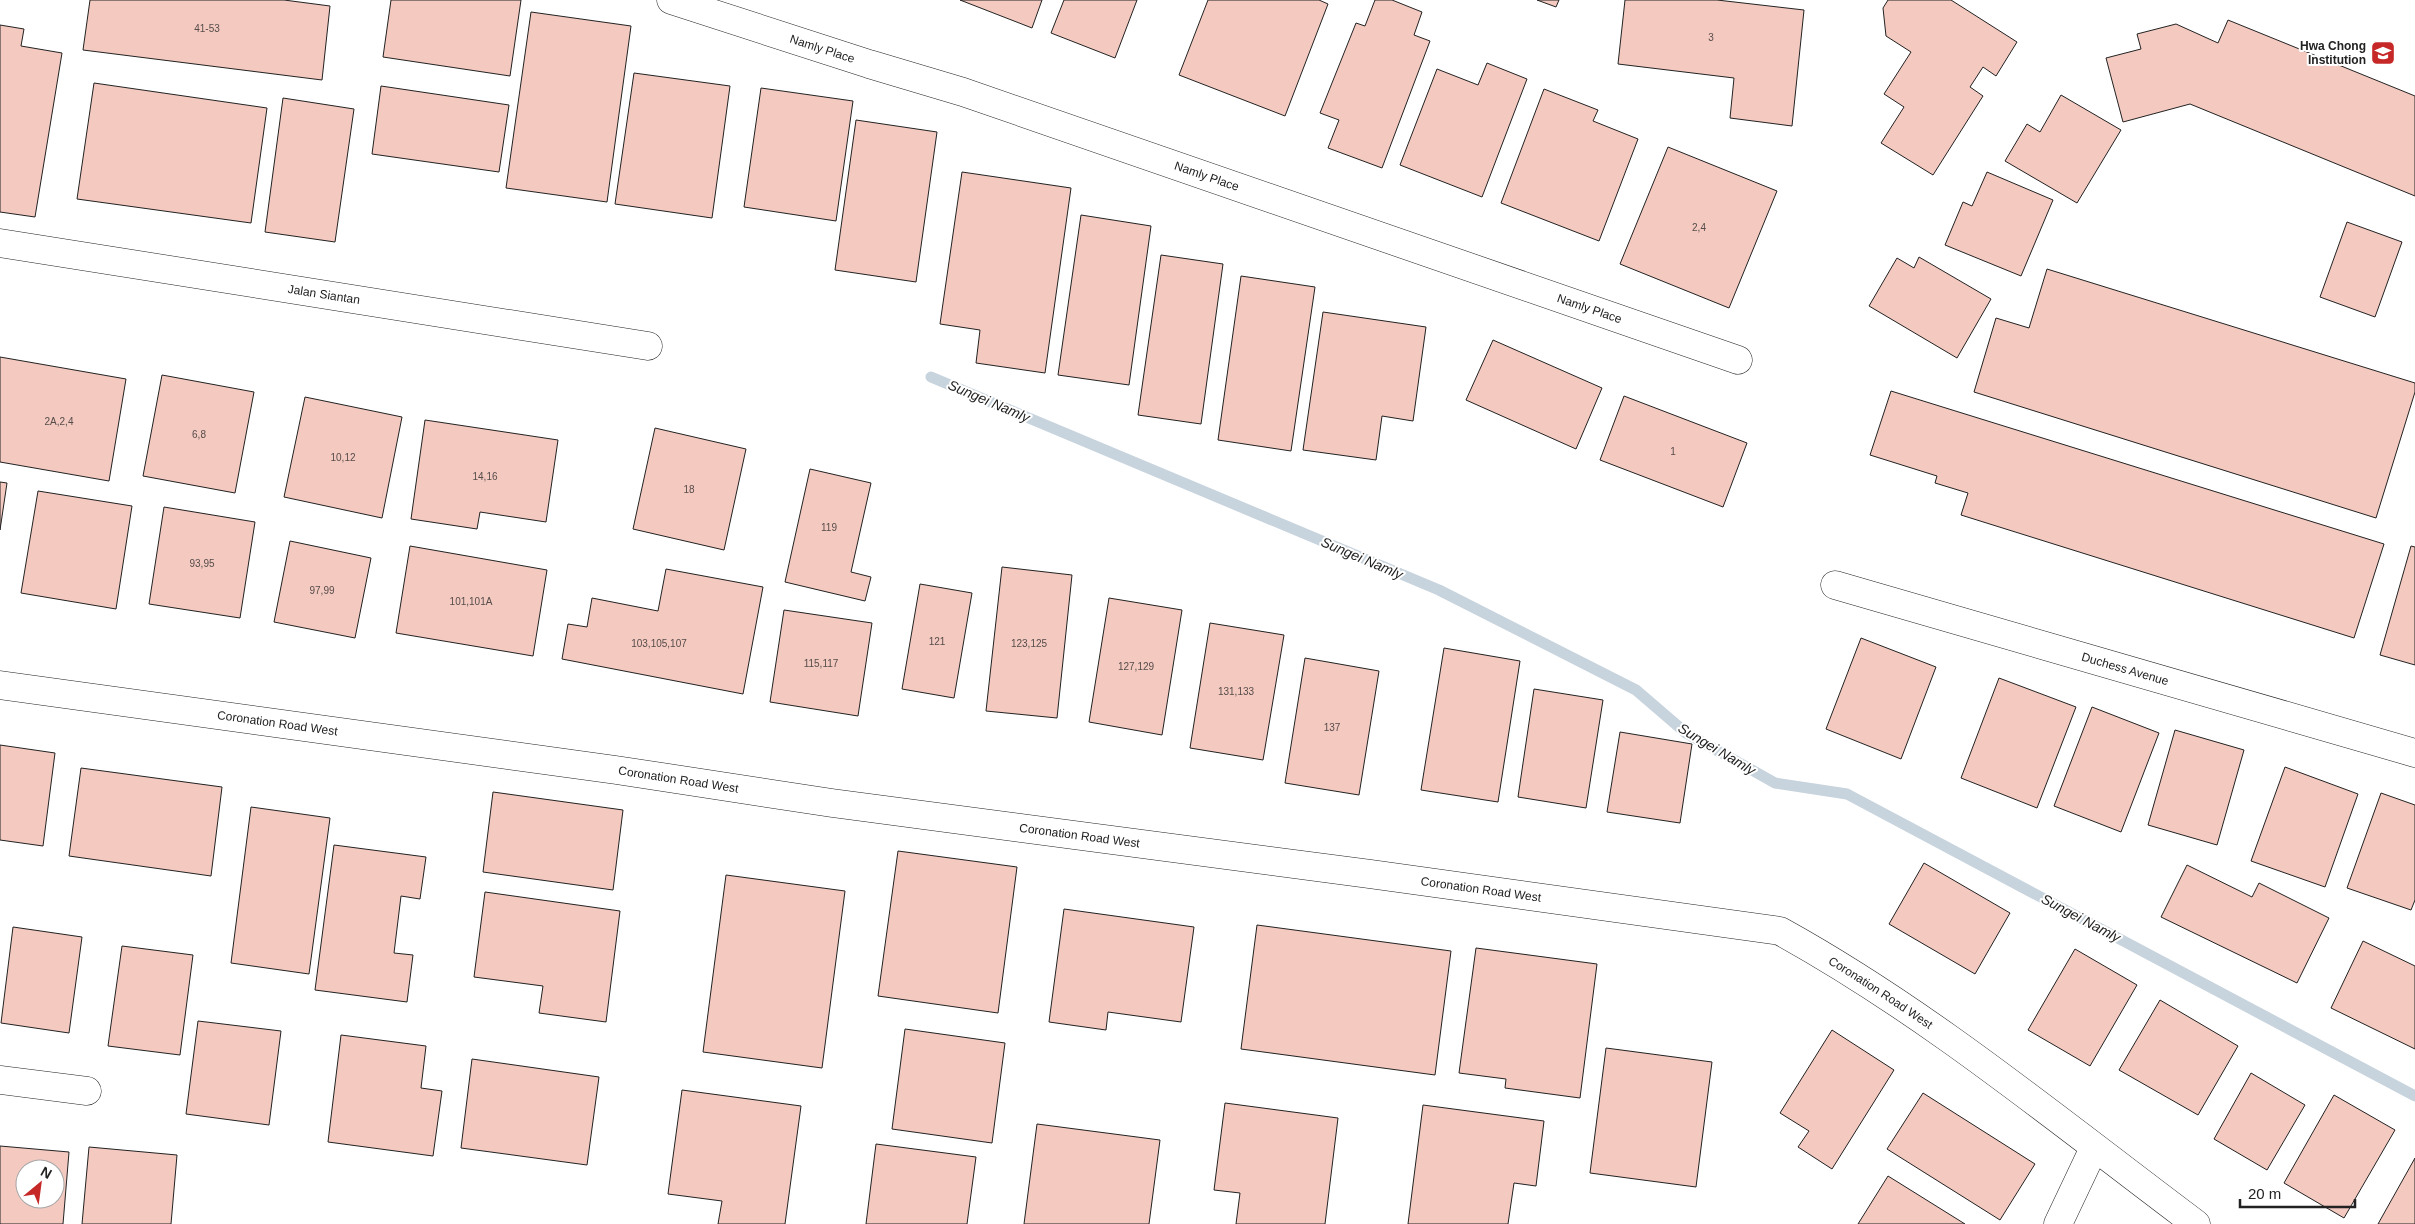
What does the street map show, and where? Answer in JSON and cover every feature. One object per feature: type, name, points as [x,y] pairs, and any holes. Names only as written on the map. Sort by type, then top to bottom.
[{"type":"street","name":"Namly Place","points":[[671,0],[869,64],[963,92],[1738,360]]},
{"type":"street","name":"Jalan Siantan","points":[[0,244],[648,346]]},
{"type":"street","name":"Duchess Avenue","points":[[1835,584],[2415,753]]},
{"type":"street","name":"Coronation Road West","points":[[0,685],[616,770],[832,804],[1370,874],[1780,931],[1834,960],[1958,1046],[2196,1224]]},
{"type":"street","points":[[0,1080],[87,1091]]},
{"type":"street","points":[[2058,1224],[2094,1148]]},
{"type":"building","points":[[90,0],[284,0],[330,6],[322,80],[83,50]]},
{"type":"building","points":[[391,0],[521,0],[510,76],[383,57]]},
{"type":"building","points":[[960,0],[1042,0],[1032,28]]},
{"type":"building","points":[[1064,0],[1137,0],[1115,58],[1051,33]]},
{"type":"building","points":[[1208,0],[1319,0],[1328,4],[1285,116],[1179,75]]},
{"type":"building","points":[[1375,0],[1392,0],[1422,12],[1414,35],[1430,41],[1382,168],[1328,148],[1339,120],[1320,113],[1356,23],[1365,26]]},
{"type":"building","points":[[1537,0],[1559,0],[1556,7]]},
{"type":"building","points":[[1625,0],[1717,0],[1804,10],[1792,126],[1730,118],[1734,78],[1618,64]]},
{"type":"building","points":[[1888,0],[1951,0],[2017,42],[1996,76],[1983,67],[1970,87],[1983,96],[1933,175],[1881,143],[1904,107],[1884,94],[1911,52],[1886,36],[1883,8]]},
{"type":"building","points":[[531,12],[631,26],[607,202],[506,188]]},
{"type":"building","points":[[2228,20],[2415,96],[2415,196],[2190,104],[2123,122],[2106,58],[2141,49],[2137,34],[2176,24],[2218,43]]},
{"type":"building","points":[[0,25],[24,29],[21,46],[62,53],[35,217],[0,212]]},
{"type":"building","points":[[1487,63],[1527,79],[1482,197],[1400,165],[1437,69],[1478,85]]},
{"type":"building","points":[[634,73],[730,86],[712,218],[615,204]]},
{"type":"building","points":[[94,83],[267,108],[251,223],[77,199]]},
{"type":"building","points":[[381,86],[509,105],[499,172],[372,154]]},
{"type":"building","points":[[761,88],[853,101],[836,221],[744,207]]},
{"type":"building","points":[[1544,89],[1598,110],[1593,121],[1638,139],[1599,241],[1501,203]]},
{"type":"building","points":[[2061,95],[2121,130],[2077,203],[2005,161],[2027,124],[2040,132]]},
{"type":"building","points":[[283,98],[354,109],[335,242],[265,232]]},
{"type":"building","points":[[856,120],[937,132],[916,282],[835,270]]},
{"type":"building","points":[[1668,147],[1777,191],[1729,308],[1620,264]]},
{"type":"building","points":[[962,172],[1071,188],[1045,373],[976,363],[980,330],[940,324]]},
{"type":"building","points":[[1987,172],[2053,200],[2021,276],[1945,245],[1963,202],[1972,206]]},
{"type":"building","points":[[1081,215],[1151,226],[1129,385],[1058,375]]},
{"type":"building","points":[[2347,222],[2402,242],[2375,317],[2320,297]]},
{"type":"building","points":[[1161,255],[1223,264],[1201,424],[1138,415]]},
{"type":"building","points":[[1919,257],[1991,299],[1957,358],[1869,306],[1897,258],[1914,268]]},
{"type":"building","points":[[2047,269],[2415,383],[2415,392],[2376,518],[1974,392],[1996,318],[2029,328]]},
{"type":"building","points":[[1241,276],[1315,287],[1291,451],[1218,440]]},
{"type":"building","points":[[1323,312],[1426,327],[1413,421],[1382,416],[1376,460],[1303,450]]},
{"type":"building","points":[[1493,340],[1602,388],[1576,449],[1466,400]]},
{"type":"building","points":[[0,357],[126,379],[109,481],[0,462]]},
{"type":"building","points":[[162,375],[254,392],[235,493],[143,476]]},
{"type":"building","points":[[1891,391],[2384,544],[2354,638],[1961,515],[1968,493],[1935,483],[1937,476],[1870,455]]},
{"type":"building","points":[[1624,396],[1747,443],[1723,507],[1600,460]]},
{"type":"building","points":[[305,397],[402,417],[382,518],[284,497]]},
{"type":"building","points":[[425,420],[558,440],[546,522],[480,512],[477,529],[411,519]]},
{"type":"building","points":[[655,428],[746,449],[724,550],[633,529]]},
{"type":"building","points":[[810,469],[871,483],[851,572],[871,577],[865,601],[785,582]]},
{"type":"building","points":[[0,482],[7,483],[0,530]]},
{"type":"building","points":[[38,491],[132,506],[116,609],[21,593]]},
{"type":"building","points":[[164,507],[255,522],[240,618],[149,604]]},
{"type":"building","points":[[290,541],[371,558],[355,638],[274,622]]},
{"type":"building","points":[[410,546],[547,570],[533,656],[396,633]]},
{"type":"building","points":[[2411,546],[2415,547],[2415,665],[2380,655]]},
{"type":"building","points":[[1002,567],[1072,575],[1057,718],[986,711]]},
{"type":"building","points":[[666,569],[763,587],[743,694],[562,659],[568,624],[587,627],[592,598],[658,611]]},
{"type":"building","points":[[920,584],[972,593],[954,698],[902,689]]},
{"type":"building","points":[[1109,598],[1182,610],[1162,735],[1089,722]]},
{"type":"building","points":[[784,610],[872,623],[858,716],[770,702]]},
{"type":"building","points":[[1210,623],[1284,635],[1263,760],[1190,748]]},
{"type":"building","points":[[1861,638],[1936,667],[1901,759],[1826,729]]},
{"type":"building","points":[[1444,648],[1520,661],[1498,802],[1421,790]]},
{"type":"building","points":[[1305,658],[1379,671],[1359,795],[1285,783]]},
{"type":"building","points":[[1999,678],[2076,707],[2037,808],[1961,778]]},
{"type":"building","points":[[1534,689],[1603,700],[1586,808],[1518,797]]},
{"type":"building","points":[[2092,707],[2159,733],[2121,832],[2054,806]]},
{"type":"building","points":[[2175,730],[2244,750],[2217,845],[2148,825]]},
{"type":"building","points":[[1620,732],[1692,744],[1680,823],[1607,812]]},
{"type":"building","points":[[0,745],[55,753],[43,846],[0,840]]},
{"type":"building","points":[[2285,767],[2358,794],[2325,887],[2251,861]]},
{"type":"building","points":[[81,768],[222,787],[211,876],[69,856]]},
{"type":"building","points":[[493,792],[623,810],[613,890],[483,872]]},
{"type":"building","points":[[2381,793],[2415,805],[2415,900],[2411,910],[2347,888]]},
{"type":"building","points":[[251,807],[330,818],[309,974],[231,963]]},
{"type":"building","points":[[334,845],[426,857],[420,899],[401,896],[394,953],[413,955],[407,1002],[315,990]]},
{"type":"building","points":[[898,851],[1017,867],[998,1013],[878,996]]},
{"type":"building","points":[[1924,863],[2010,913],[1975,974],[1889,924]]},
{"type":"building","points":[[2187,865],[2252,897],[2259,883],[2329,918],[2297,983],[2161,917]]},
{"type":"building","points":[[726,875],[845,891],[822,1068],[703,1052]]},
{"type":"building","points":[[485,892],[620,911],[606,1022],[539,1013],[543,986],[474,977]]},
{"type":"building","points":[[1064,909],[1194,927],[1181,1022],[1108,1012],[1106,1030],[1049,1022]]},
{"type":"building","points":[[1257,925],[1451,951],[1435,1075],[1241,1049]]},
{"type":"building","points":[[13,927],[82,937],[69,1033],[1,1023]]},
{"type":"building","points":[[2363,941],[2415,966],[2415,1049],[2331,1008]]},
{"type":"building","points":[[122,946],[193,955],[180,1055],[108,1046]]},
{"type":"building","points":[[1476,948],[1597,964],[1580,1098],[1505,1088],[1506,1079],[1459,1073]]},
{"type":"building","points":[[2075,949],[2137,985],[2090,1066],[2028,1030]]},
{"type":"building","points":[[2160,1000],[2238,1046],[2198,1115],[2119,1070]]},
{"type":"building","points":[[198,1021],[281,1031],[269,1125],[186,1114]]},
{"type":"building","points":[[905,1029],[1005,1043],[992,1143],[892,1129]]},
{"type":"building","points":[[1832,1030],[1894,1070],[1832,1169],[1798,1147],[1809,1131],[1780,1113]]},
{"type":"building","points":[[341,1035],[426,1046],[421,1088],[442,1091],[433,1156],[328,1142]]},
{"type":"building","points":[[1606,1048],[1712,1062],[1696,1187],[1590,1173]]},
{"type":"building","points":[[472,1059],[599,1077],[587,1165],[461,1148]]},
{"type":"building","points":[[2251,1073],[2305,1105],[2267,1170],[2214,1139]]},
{"type":"building","points":[[682,1090],[801,1106],[785,1224],[718,1224],[722,1201],[668,1194]]},
{"type":"building","points":[[1923,1093],[2035,1164],[2000,1220],[1887,1149]]},
{"type":"building","points":[[2334,1095],[2395,1130],[2344,1218],[2284,1183]]},
{"type":"building","points":[[1225,1103],[1338,1118],[1325,1224],[1236,1224],[1240,1193],[1214,1190]]},
{"type":"building","points":[[1423,1105],[1544,1121],[1536,1186],[1514,1183],[1508,1224],[1408,1224]]},
{"type":"building","points":[[1037,1124],[1160,1140],[1149,1224],[1024,1224]]},
{"type":"building","points":[[876,1144],[976,1157],[967,1224],[866,1224]]},
{"type":"building","points":[[0,1146],[69,1152],[65,1200],[65,1159],[15,1159],[15,1209],[64,1209],[63,1224],[0,1224]]},
{"type":"building","points":[[89,1147],[177,1155],[171,1224],[82,1224]]},
{"type":"building","points":[[2415,1158],[2415,1224],[2378,1224]]},
{"type":"building","points":[[1888,1176],[1965,1224],[1858,1224]]},
{"type":"waterway","name":"Sungei Namly","points":[[931,377],[1439,590],[1636,690],[1686,733],[1775,783],[1847,794],[2415,1096]]},
{"type":"place","name":"Hwa Chong Institution","points":[[2383,53]]}]
